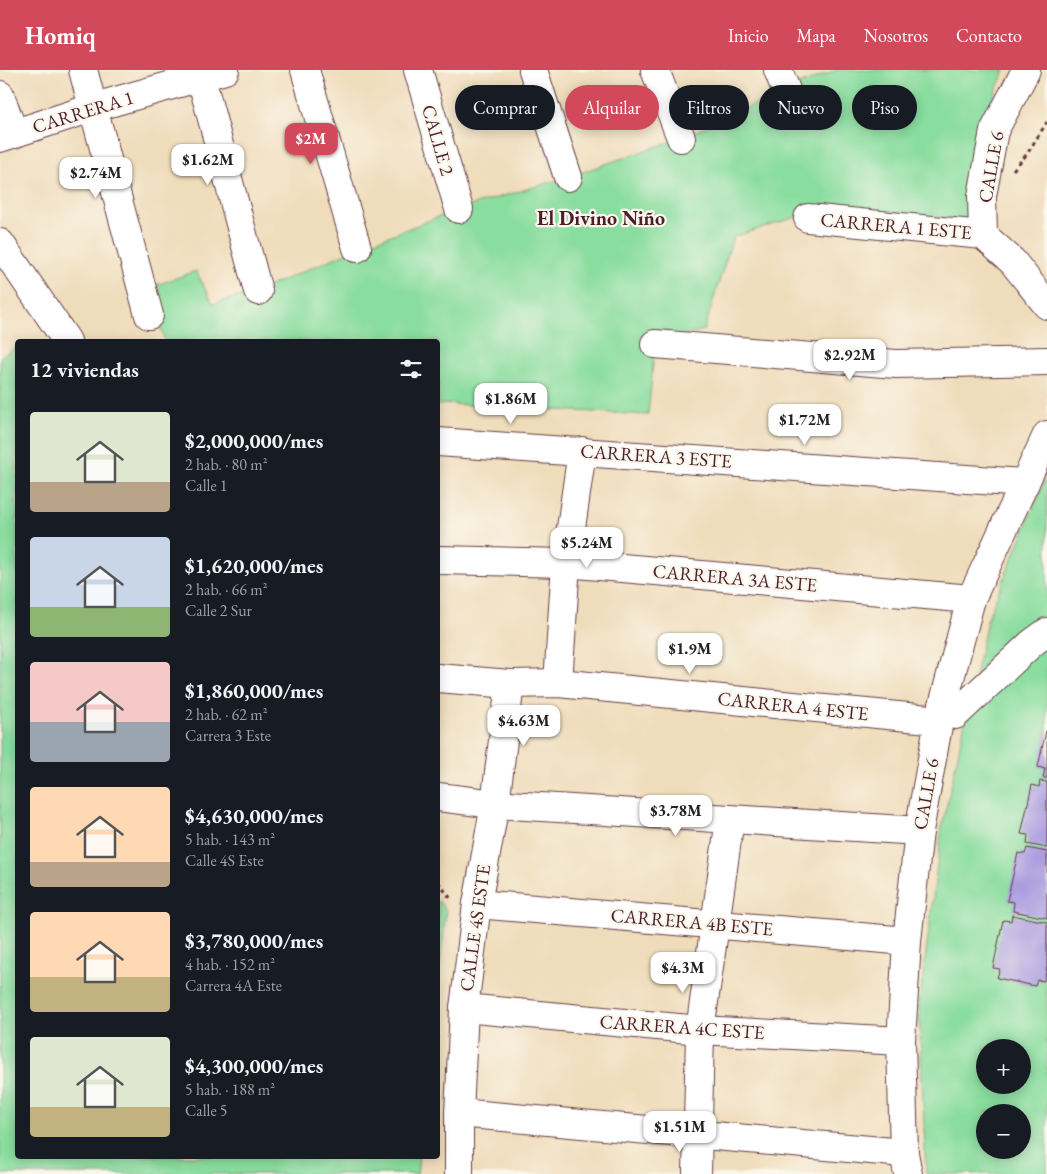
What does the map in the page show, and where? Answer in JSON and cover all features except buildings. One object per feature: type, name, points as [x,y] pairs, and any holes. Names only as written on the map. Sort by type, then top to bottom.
[{"type":"street","points":[[84,70],[149,315]]},
{"type":"street","points":[[305,70],[357,248]]},
{"type":"street","name":"CALLE 2","points":[[418,70],[459,209]]},
{"type":"street","points":[[533,70],[568,176]]},
{"type":"street","points":[[655,70],[681,138]]},
{"type":"street","name":"CALLE 6","points":[[983,235],[982,196],[994,131],[1026,70]]},
{"type":"street","points":[[208,72],[258,291]]},
{"type":"street","name":"CARRERA 1","points":[[7,136],[208,72]]},
{"type":"street","points":[[0,95],[7,136]]},
{"type":"street","name":"CARRERA 1 ESTE","points":[[808,218],[983,235]]},
{"type":"street","points":[[983,235],[1013,262],[1047,305]]},
{"type":"street","points":[[0,243],[66,339]]},
{"type":"street","points":[[655,344],[896,364],[1047,361]]},
{"type":"street","name":"CALLE 6","points":[[906,1163],[901,1041],[907,941],[919,831],[947,717],[972,599],[1047,435]]},
{"type":"street","name":"CARRERA 3 ESTE","points":[[440,442],[1025,483]]},
{"type":"street","points":[[558,683],[566,563],[582,451]]},
{"type":"street","name":"CARRERA 3A ESTE","points":[[440,560],[566,563],[972,599]]},
{"type":"street","points":[[947,717],[1047,632]]},
{"type":"street","name":"CARRERA 4 ESTE","points":[[440,678],[510,684],[558,683],[947,717]]},
{"type":"street","name":"CALLE 4S ESTE","points":[[459,1174],[459,1113],[464,1008],[477,904],[495,804],[510,684]]},
{"type":"street","points":[[440,797],[495,804],[919,831]]},
{"type":"street","points":[[697,1174],[700,1030],[730,819]]},
{"type":"street","name":"CARRERA 4B ESTE","points":[[477,904],[614,914],[714,925],[907,941]]},
{"type":"street","name":"CARRERA 4C ESTE","points":[[464,1008],[700,1030],[901,1041]]},
{"type":"street","points":[[459,1113],[698,1133],[906,1163]]},
{"type":"path","points":[[982,196],[1005,179],[1027,154],[1047,122]]},
{"type":"green space","points":[[836,70],[1005,70],[980,126],[966,223],[810,213],[733,237],[704,330],[655,344],[648,415],[440,405],[440,339],[164,339],[148,288],[196,271],[213,304],[258,291],[357,248],[459,209],[568,177],[681,138],[698,130],[749,130],[749,107],[759,102],[759,130],[842,130],[842,85],[798,85]]},
{"type":"green space","points":[[15,348],[15,1159],[419,1159],[417,1174],[0,1174],[0,357]]},
{"type":"green space","points":[[1047,476],[1047,1174],[926,1174],[919,1007],[942,827],[988,617]]},
{"type":"green space","points":[[440,903],[446,911],[440,967]]},
{"type":"district","name":"El Divino Niño","points":[[601,218]]}]
